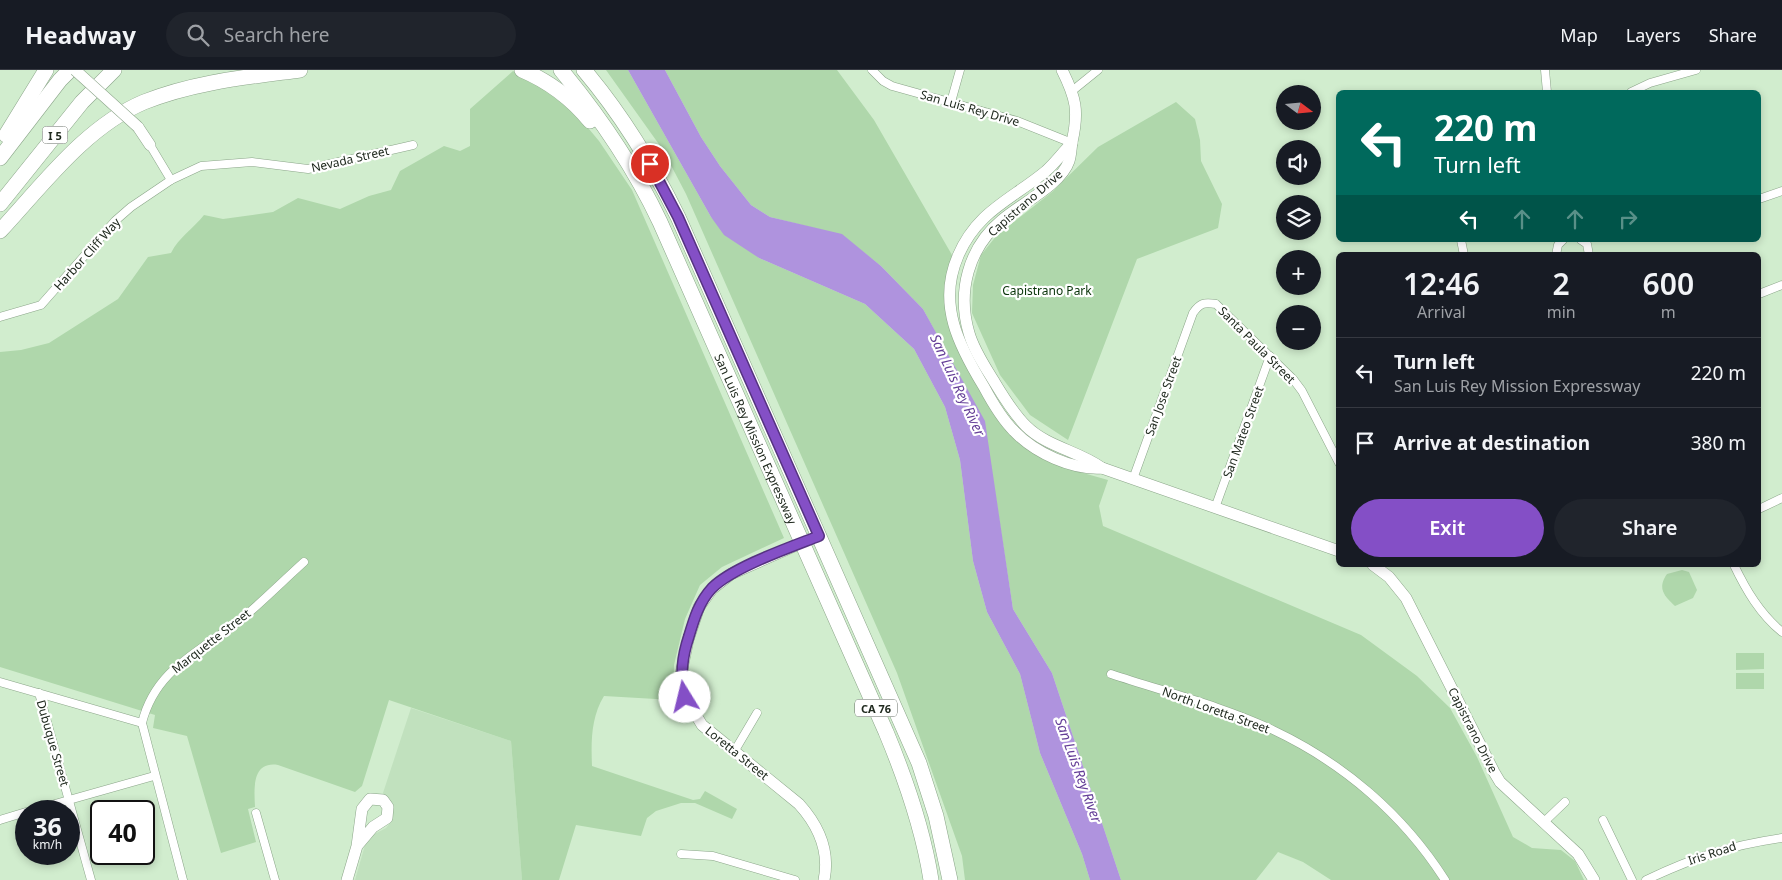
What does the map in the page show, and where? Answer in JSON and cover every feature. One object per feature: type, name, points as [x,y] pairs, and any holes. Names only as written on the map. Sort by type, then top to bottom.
[{"type":"highway","points":[[0,145],[46,70]]},
{"type":"highway","name":"I 5","points":[[0,158],[60,80],[70,70]]},
{"type":"highway","name":"I 5","points":[[0,204],[82,102],[114,70]]},
{"type":"highway","points":[[0,231],[78,148],[106,125],[143,103],[203,83],[300,70]]},
{"type":"highway","points":[[522,70],[555,89],[578,107],[605,139],[647,195]]},
{"type":"highway","name":"CA 76","points":[[561,70],[614,139],[647,195]]},
{"type":"highway","name":"San Luis Rey Mission Expressway","points":[[584,70],[624,122],[663,188],[919,763],[936,816],[950,880]]},
{"type":"highway","name":"San Luis Rey Mission Expressway","points":[[647,195],[898,760],[920,828],[931,880]]},
{"type":"street","points":[[75,70],[138,127],[171,180]]},
{"type":"street","name":"San Luis Rey Drive","points":[[872,70],[883,81],[892,86],[1017,121],[1072,143]]},
{"type":"street","points":[[951,102],[960,70]]},
{"type":"street","points":[[1062,70],[1072,91],[1077,115],[1072,143]]},
{"type":"street","points":[[1072,91],[1098,70]]},
{"type":"street","points":[[1545,70],[1547,90]]},
{"type":"street","points":[[1635,90],[1650,83],[1696,70]]},
{"type":"street","name":"Capistrano Drive","points":[[1072,143],[1047,170],[991,209],[964,242],[957,258],[951,282],[950,303],[955,333],[971,366],[1014,431],[1046,455],[1086,469],[1102,468],[1336,550]]},
{"type":"street","name":"Nevada Street","points":[[171,180],[201,166],[252,162],[308,169],[413,145]]},
{"type":"street","name":"Harbor Cliff Way","points":[[0,316],[41,305],[115,221],[171,180]]},
{"type":"street","points":[[1761,198],[1782,191]]},
{"type":"street","points":[[1761,293],[1782,285]]},
{"type":"street","name":"Santa Paula Street","points":[[1193,313],[1200,304],[1216,304],[1270,356],[1302,391],[1336,457]]},
{"type":"street","name":"San Jose Street","points":[[1134,479],[1193,313]]},
{"type":"street","name":"San Mateo Street","points":[[1215,508],[1270,356]]},
{"type":"street","points":[[1761,508],[1782,498]]},
{"type":"street","name":"Loretta Street","points":[[819,536],[720,581],[698,607],[690,632],[681,674],[685,697],[702,724],[800,804],[808,814],[817,828],[823,848],[826,871],[824,880]]},
{"type":"street","name":"Marquette Street","points":[[142,723],[151,696],[170,672],[245,616],[304,562]]},
{"type":"street","name":"Capistrano Drive","points":[[1376,567],[1389,577],[1406,598],[1500,782],[1578,854],[1594,880]]},
{"type":"street","points":[[1735,567],[1747,592],[1762,613],[1782,632]]},
{"type":"street","name":"North Loretta Street","points":[[1112,674],[1248,720],[1311,750],[1353,778],[1378,799],[1403,825],[1445,880]]},
{"type":"street","points":[[0,682],[142,723],[154,776],[183,880]]},
{"type":"street","name":"Dubuque Street","points":[[39,693],[69,800]]},
{"type":"street","points":[[734,752],[758,713]]},
{"type":"street","points":[[69,800],[154,776]]},
{"type":"street","points":[[1544,822],[1565,802]]},
{"type":"street","points":[[256,813],[275,880]]},
{"type":"street","points":[[0,820],[15,815]]},
{"type":"street","points":[[1603,820],[1632,880]]},
{"type":"street","name":"Iris Road","points":[[1646,880],[1719,849],[1782,838]]},
{"type":"street","name":"Dubuque Street","points":[[80,840],[91,880]]},
{"type":"street","points":[[347,880],[357,846]]},
{"type":"street","points":[[681,854],[713,856],[795,880]]},
{"type":"shaded area","points":[[411,708],[511,741],[522,880],[355,880],[367,838],[386,828],[390,823],[392,815],[381,799]]},
{"type":"green space","points":[[606,70],[628,70],[711,217],[759,258],[865,304],[914,349],[945,407],[960,460],[973,561],[987,612],[1020,674],[1040,753],[1082,854],[1090,880],[965,880],[962,856],[897,673],[686,194],[663,150]]},
{"type":"green space","points":[[665,70],[837,70],[874,120],[952,255],[944,289],[955,342],[1013,437],[1062,467],[1108,480],[1099,506],[1103,526],[1361,635],[1417,676],[1450,708],[1477,757],[1513,837],[1532,848],[1561,850],[1575,861],[1584,880],[1331,880],[1303,862],[1278,852],[1256,880],[1121,880],[1052,673],[1013,609],[984,421],[923,309],[881,266],[842,235],[770,217],[751,205],[720,166],[701,137]]},
{"type":"green space","points":[[513,71],[529,78],[564,99],[599,141],[632,190],[784,538],[722,567],[700,585],[685,619],[674,665],[673,700],[604,696],[594,721],[592,766],[693,800],[700,799],[705,791],[737,809],[732,819],[695,803],[681,803],[656,811],[647,818],[641,836],[576,825],[559,880],[522,880],[511,741],[389,700],[362,786],[355,792],[278,765],[263,767],[256,777],[255,807],[248,809],[256,842],[221,853],[187,736],[153,728],[155,715],[0,667],[0,352],[21,350],[49,343],[118,299],[148,257],[171,253],[178,242],[204,215],[223,219],[273,212],[298,198],[340,209],[369,196],[391,190],[400,171],[444,146],[460,151],[470,146],[470,109]]},
{"type":"green space","name":"Capistrano Park","points":[[1176,102],[1195,119],[1200,140],[1201,161],[1222,204],[1218,228],[1137,259],[1068,440],[1030,415],[1000,375],[972,313],[973,285],[981,255],[997,235],[1052,192],[1098,147]]},
{"type":"green space","points":[[1682,570],[1689,572],[1697,590],[1693,598],[1675,606],[1665,595],[1662,584],[1667,574]]},
{"type":"green space","points":[[1736,653],[1764,653],[1764,669],[1736,670]]},
{"type":"green space","points":[[1736,673],[1764,673],[1764,689],[1736,689]]},
{"type":"water","name":"San Luis Rey River","points":[[628,70],[665,70],[701,137],[720,166],[751,205],[770,217],[842,234],[881,266],[923,309],[985,421],[1013,609],[1052,673],[1121,880],[1090,880],[1082,854],[1040,753],[1020,674],[987,612],[973,561],[960,460],[945,407],[914,349],[865,304],[759,258],[724,235],[711,217]]},
{"type":"route","points":[[650,164],[678,217],[819,536],[731,574],[720,581],[704,598],[698,607],[683,658],[681,674],[685,697]]}]
